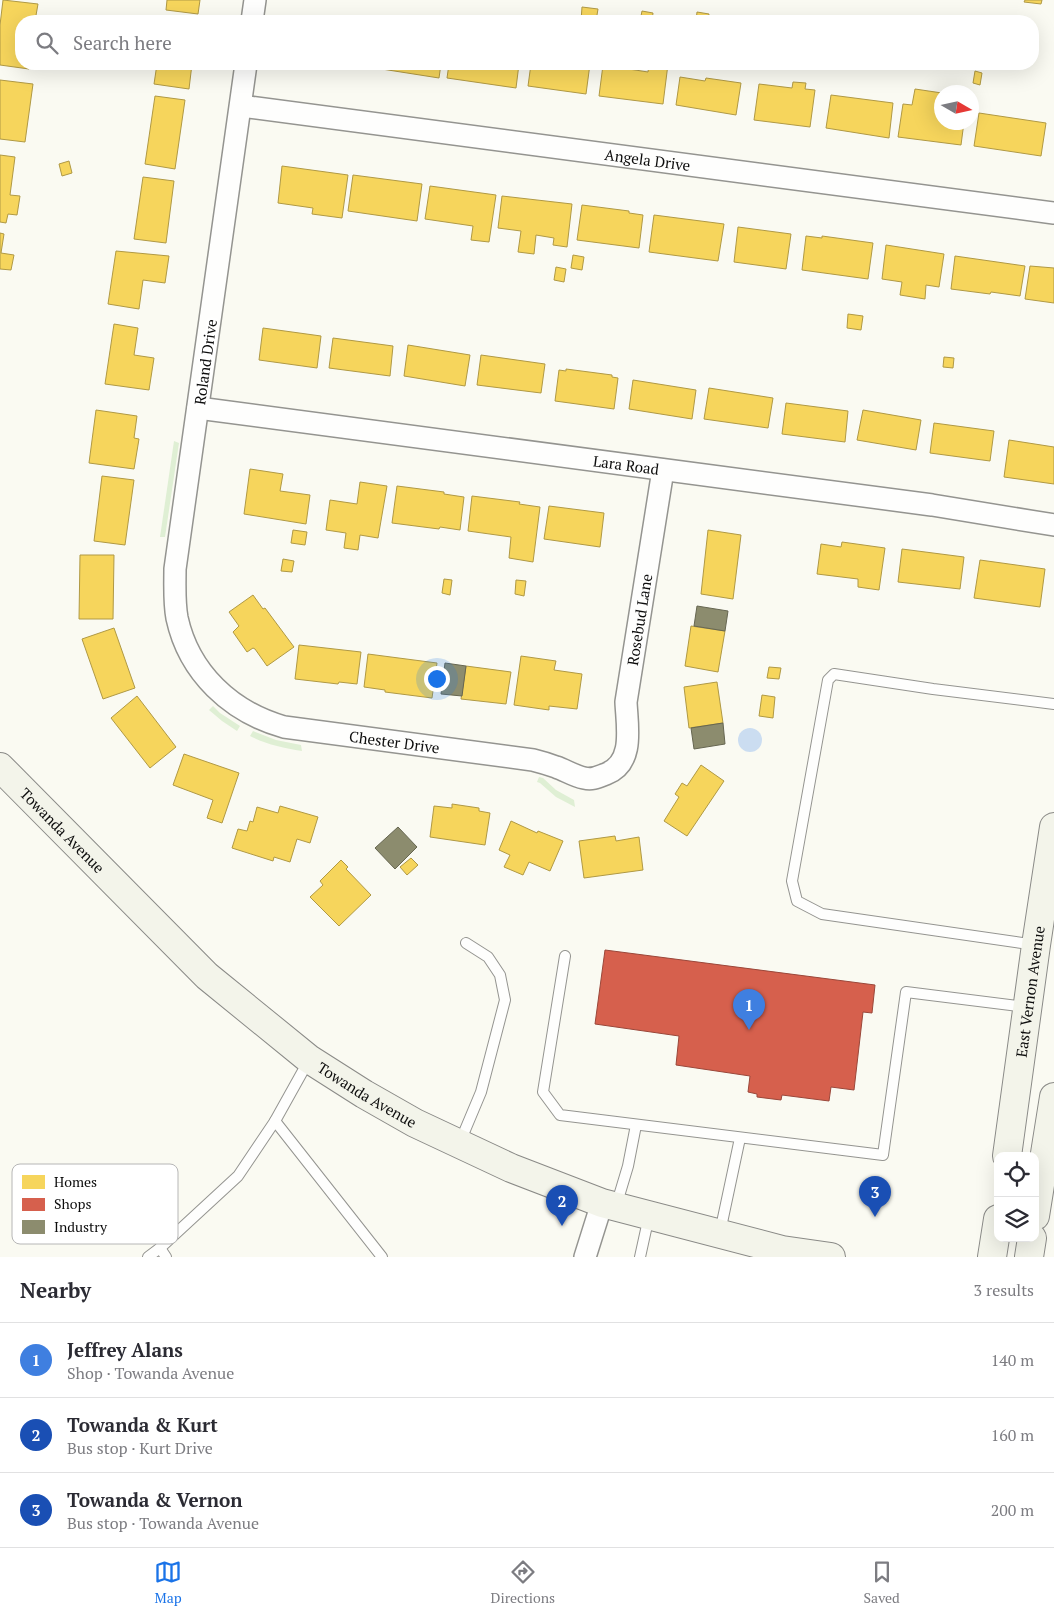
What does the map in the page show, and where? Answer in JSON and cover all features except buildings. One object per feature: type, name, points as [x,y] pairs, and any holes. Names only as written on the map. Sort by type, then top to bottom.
[{"type":"main road","name":"Towanda Avenue","points":[[0,767],[207,976],[309,1059],[364,1094],[415,1123],[512,1168],[608,1205],[719,1234],[748,1245],[782,1250],[799,1255],[831,1257]]},
{"type":"main road","name":"East Vernon Avenue","points":[[1008,1152],[1054,827]]},
{"type":"main road","points":[[1038,1197],[1054,1097]]},
{"type":"main road","points":[[992,1257],[994,1242]]},
{"type":"main road","points":[[1029,1257],[1031,1242]]},
{"type":"street","points":[[253,15],[255,0]]},
{"type":"street","name":"Roland Drive","points":[[193,658],[182,634],[177,617],[175,582],[178,545],[245,70]]},
{"type":"street","name":"Angela Drive","points":[[241,106],[1054,213]]},
{"type":"street","name":"Lara Road","points":[[198,408],[932,505],[1054,525]]},
{"type":"street","name":"Rosebud Lane","points":[[617,768],[627,751],[626,702],[662,470]]},
{"type":"street","name":"Chester Drive","points":[[193,658],[208,681],[229,701],[264,721],[284,727],[533,760],[583,778],[593,779],[610,773],[617,768]]},
{"type":"street","points":[[585,1257],[608,1205]]},
{"type":"lane","points":[[1036,945],[822,914],[797,901],[792,881],[828,680],[834,674],[1054,704]]},
{"type":"lane","points":[[459,1143],[481,1092],[505,1000],[500,975],[488,957],[466,943]]},
{"type":"lane","points":[[565,956],[543,1092],[560,1115],[883,1155],[906,992],[1028,1007]]},
{"type":"lane","points":[[178,1231],[238,1176],[275,1121],[309,1059]]},
{"type":"lane","points":[[275,1121],[382,1257]]},
{"type":"lane","points":[[608,1205],[628,1166],[636,1125]]},
{"type":"lane","points":[[719,1234],[740,1138]]},
{"type":"lane","points":[[640,1257],[650,1216]]},
{"type":"lane","points":[[148,1257],[164,1244]]},
{"type":"lane","points":[[160,1248],[166,1257]]},
{"type":"green space","points":[[174,441],[179,443],[165,537],[160,537]]},
{"type":"green space","points":[[213,706],[240,726],[237,731],[209,710]]},
{"type":"green space","points":[[253,731],[276,740],[301,745],[302,751],[288,749],[256,739],[250,736]]},
{"type":"green space","points":[[539,777],[543,778],[556,790],[574,800],[575,807],[556,797],[537,782]]},
{"type":"water","points":[[750,728],[759,731],[762,740],[759,749],[750,752],[741,749],[738,740],[741,731]]},
{"type":"place","name":"Jeffrey Alans","points":[[749,1030]]},
{"type":"place","name":"Towanda & Vernon","points":[[875,1217]]},
{"type":"place","name":"Towanda & Kurt","points":[[562,1226]]}]
